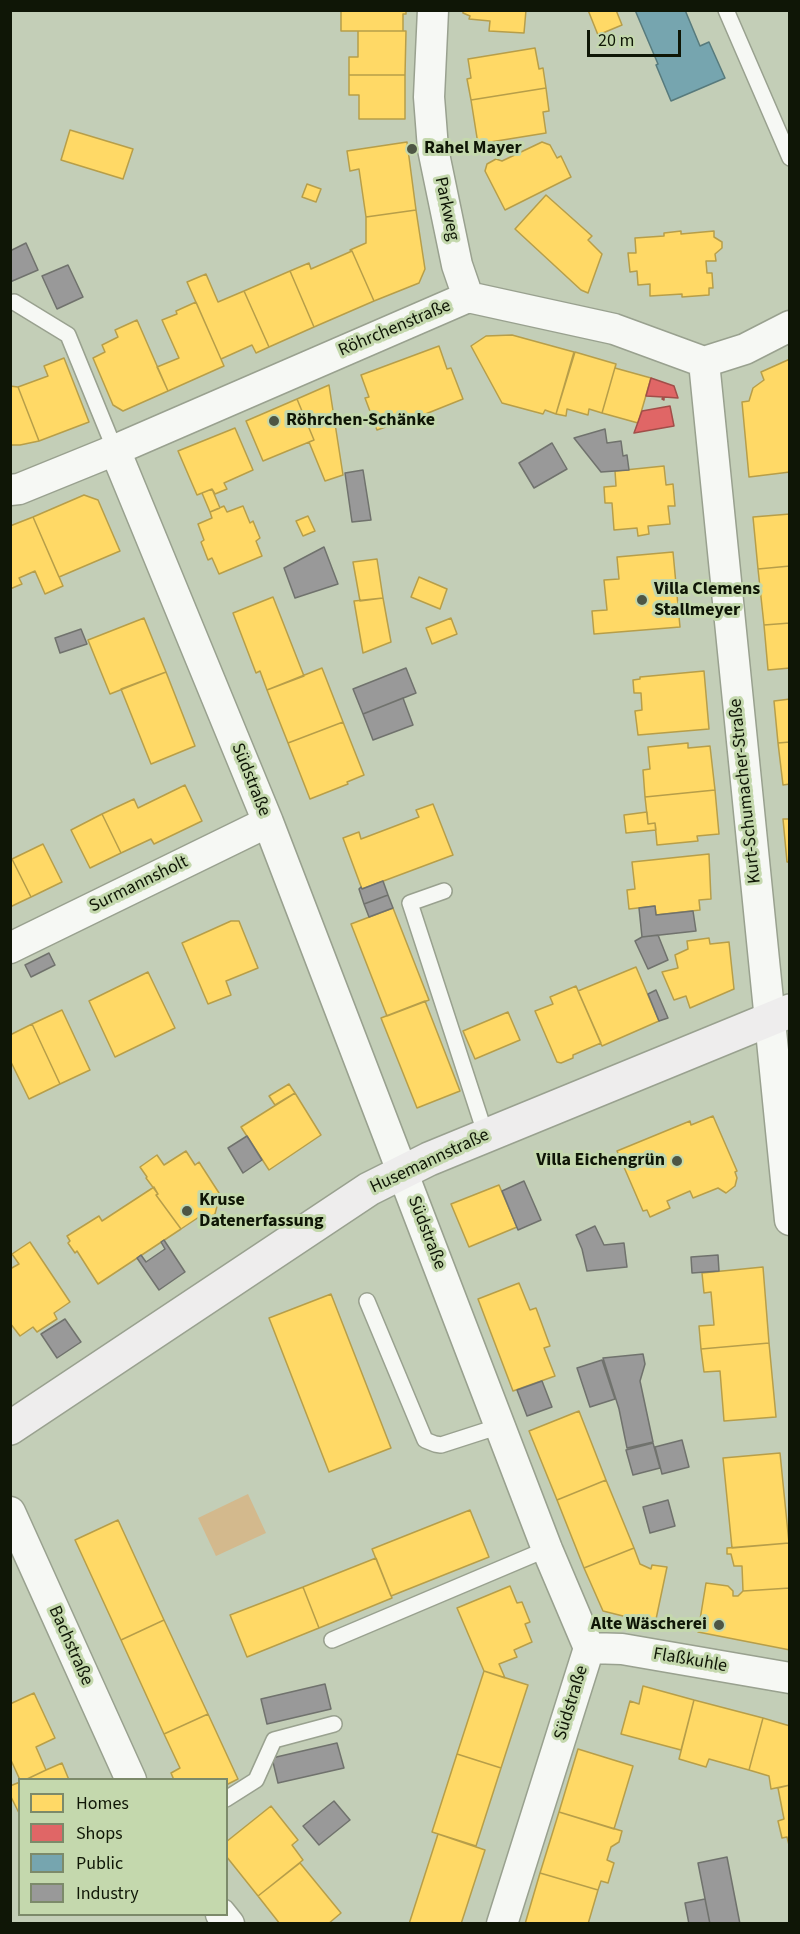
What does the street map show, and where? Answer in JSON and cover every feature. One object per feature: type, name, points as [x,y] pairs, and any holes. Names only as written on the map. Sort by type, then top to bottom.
[{"type":"main road","name":"Husemannstraße","points":[[10,1428],[369,1189],[401,1172],[779,1015]]},
{"type":"street","name":"Parkweg","points":[[433,10],[429,97],[433,148],[457,265],[468,297]]},
{"type":"street","name":"Röhrchenstraße","points":[[10,490],[19,489],[115,450],[468,297],[614,329],[704,362]]},
{"type":"street","points":[[704,362],[745,349],[789,326]]},
{"type":"street","name":"Kurt-Schumacher-Straße","points":[[704,362],[779,1015],[789,1220]]},
{"type":"street","name":"Südstraße","points":[[115,450],[268,822],[547,1549],[589,1647],[502,1923]]},
{"type":"street","name":"Surmannsholt","points":[[10,948],[268,822]]},
{"type":"street","name":"Bachstraße","points":[[10,1512],[131,1778]]},
{"type":"street","name":"Flaßkuhle","points":[[589,1647],[622,1649],[789,1678]]},
{"type":"lane","points":[[726,10],[789,158]]},
{"type":"lane","points":[[15,302],[68,335],[115,450]]},
{"type":"lane","points":[[444,891],[410,903],[486,1136]]},
{"type":"lane","points":[[366,1301],[425,1440],[441,1445],[500,1426]]},
{"type":"lane","points":[[332,1640],[547,1549]]},
{"type":"lane","points":[[228,1798],[256,1780],[274,1740],[334,1724]]},
{"type":"shaded area","points":[[248,1494],[266,1533],[216,1556],[198,1518]]},
{"type":"building: Homes","points":[[341,10],[406,10],[406,14],[403,14],[403,31],[341,31]]},
{"type":"building: Homes","points":[[463,10],[526,10],[524,33],[489,31],[490,21],[469,19],[470,16],[463,13]]},
{"type":"building: Homes","points":[[588,10],[616,10],[622,25],[598,35]]},
{"type":"building: Homes","points":[[358,31],[406,31],[405,75],[349,75],[349,57],[358,57]]},
{"type":"building: Homes","points":[[535,48],[539,69],[543,68],[546,88],[471,100],[467,79],[471,78],[468,59]]},
{"type":"building: Homes","points":[[349,75],[405,75],[405,119],[359,119],[359,95],[349,95]]},
{"type":"building: Homes","points":[[546,88],[549,111],[543,112],[546,133],[478,144],[471,100]]},
{"type":"building: Homes","points":[[70,130],[133,149],[123,179],[61,160]]},
{"type":"building: Homes","points":[[407,142],[416,210],[366,217],[359,169],[350,171],[347,151]]},
{"type":"building: Homes","points":[[542,142],[550,145],[557,158],[561,156],[571,177],[505,210],[485,171],[487,164],[496,159],[502,161]]},
{"type":"building: Homes","points":[[307,184],[321,189],[316,202],[302,197]]},
{"type":"building: Homes","points":[[546,195],[592,236],[588,240],[602,254],[588,293],[581,290],[515,229]]},
{"type":"building: Homes","points":[[416,210],[425,269],[419,283],[374,301],[350,250],[366,243],[366,217]]},
{"type":"building: Homes","points":[[681,231],[681,234],[714,231],[714,237],[722,242],[722,248],[715,254],[716,261],[706,261],[707,273],[712,273],[713,288],[709,288],[709,295],[650,296],[650,284],[638,285],[637,271],[630,272],[628,253],[636,253],[635,238],[664,236],[664,233]]},
{"type":"building: Homes","points":[[352,251],[374,301],[314,327],[290,271],[309,263],[311,269]]},
{"type":"building: Homes","points":[[290,271],[314,327],[269,347],[244,291]]},
{"type":"building: Homes","points":[[206,274],[218,302],[244,291],[269,347],[256,353],[252,345],[221,359],[187,282]]},
{"type":"building: Homes","points":[[196,302],[224,366],[168,391],[157,367],[179,358],[162,320]]},
{"type":"building: Homes","points":[[137,320],[168,391],[123,411],[113,405],[93,358],[105,352],[102,345],[118,337],[115,330]]},
{"type":"building: Homes","points":[[512,335],[574,352],[556,414],[545,410],[543,414],[502,403],[471,346],[486,336]]},
{"type":"building: Homes","points":[[439,346],[447,369],[451,368],[463,399],[398,425],[397,423],[377,430],[365,398],[369,397],[361,375]]},
{"type":"building: Homes","points":[[575,352],[616,364],[602,413],[589,409],[588,415],[567,409],[566,416],[556,414]]},
{"type":"building: Homes","points":[[64,358],[89,422],[39,441],[18,387],[48,376],[44,366]]},
{"type":"building: Homes","points":[[790,359],[790,472],[749,477],[742,402],[749,401],[753,388],[764,380],[761,372]]},
{"type":"building: Homes","points":[[616,364],[615,368],[651,378],[638,423],[602,413]]},
{"type":"building: Homes","points":[[329,385],[343,475],[325,481],[309,442],[314,440],[297,399]]},
{"type":"building: Homes","points":[[10,386],[18,387],[39,441],[10,445]]},
{"type":"building: Homes","points":[[297,399],[314,440],[263,461],[246,421]]},
{"type":"building: Homes","points":[[235,428],[253,470],[224,483],[227,489],[215,494],[212,489],[197,495],[178,451]]},
{"type":"building: Homes","points":[[664,466],[666,485],[673,484],[675,506],[668,506],[670,524],[648,526],[649,534],[638,536],[637,528],[614,530],[612,503],[605,503],[604,487],[616,486],[615,471]]},
{"type":"building: Homes","points":[[212,489],[220,508],[210,512],[202,493]]},
{"type":"building: Homes","points":[[84,495],[98,500],[120,551],[59,577],[33,517]]},
{"type":"building: Homes","points":[[224,506],[227,512],[243,506],[260,538],[256,541],[262,556],[219,574],[212,558],[208,560],[201,542],[204,540],[198,524],[212,518],[210,512]]},
{"type":"building: Homes","points":[[790,514],[790,566],[758,569],[753,517]]},
{"type":"building: Homes","points":[[308,516],[315,531],[303,536],[296,521]]},
{"type":"building: Homes","points":[[33,517],[63,586],[45,594],[35,571],[19,578],[22,584],[10,589],[10,526]]},
{"type":"building: Homes","name":"Villa Clemens Stallmeyer","points":[[673,552],[680,627],[594,634],[592,611],[607,610],[604,580],[619,579],[617,557]]},
{"type":"building: Homes","points":[[377,559],[383,598],[360,601],[353,562]]},
{"type":"building: Homes","points":[[790,566],[790,623],[764,625],[758,569]]},
{"type":"building: Homes","points":[[419,577],[447,589],[440,609],[411,597]]},
{"type":"building: Homes","points":[[273,597],[304,676],[267,690],[260,671],[256,673],[233,613]]},
{"type":"building: Homes","points":[[383,598],[391,642],[363,653],[354,601]]},
{"type":"building: Homes","points":[[144,618],[166,672],[110,694],[88,640]]},
{"type":"building: Homes","points":[[451,618],[457,634],[432,644],[426,628]]},
{"type":"building: Homes","points":[[790,623],[790,668],[768,670],[764,625]]},
{"type":"building: Homes","points":[[322,668],[343,722],[288,743],[267,690]]},
{"type":"building: Homes","points":[[704,671],[709,729],[638,735],[635,711],[642,710],[641,693],[634,693],[633,680],[640,679],[640,677]]},
{"type":"building: Homes","points":[[166,672],[195,746],[151,764],[121,689]]},
{"type":"building: Homes","points":[[790,699],[790,742],[778,743],[774,701]]},
{"type":"building: Homes","points":[[343,722],[364,775],[310,799],[288,743]]},
{"type":"building: Homes","points":[[790,742],[790,784],[783,785],[778,743]]},
{"type":"building: Homes","points":[[688,743],[688,748],[710,746],[715,790],[645,797],[643,770],[650,769],[648,747]]},
{"type":"building: Homes","points":[[185,785],[202,821],[154,844],[151,839],[121,853],[102,814],[134,799],[138,808]]},
{"type":"building: Homes","points":[[715,790],[719,834],[697,836],[698,841],[657,845],[655,823],[648,824],[645,797]]},
{"type":"building: Homes","points":[[433,804],[453,855],[362,889],[343,838],[359,832],[361,839],[419,817],[416,810]]},
{"type":"building: Homes","points":[[647,812],[648,824],[655,823],[656,830],[626,833],[624,815]]},
{"type":"building: Homes","points":[[102,814],[121,853],[90,868],[71,830]]},
{"type":"building: Homes","points":[[783,819],[790,819],[790,862],[787,862]]},
{"type":"building: Homes","points":[[43,844],[62,882],[31,897],[12,859]]},
{"type":"building: Homes","points":[[709,854],[711,899],[699,900],[700,910],[656,915],[655,906],[629,909],[627,890],[635,889],[632,862]]},
{"type":"building: Homes","points":[[12,859],[31,897],[10,907],[10,860]]},
{"type":"building: Homes","points":[[393,908],[429,1000],[387,1016],[351,924]]},
{"type":"building: Homes","points":[[231,921],[239,921],[258,968],[226,981],[231,995],[208,1004],[182,943]]},
{"type":"building: Homes","points":[[709,938],[710,944],[729,942],[734,989],[690,1008],[686,996],[674,1000],[662,972],[678,968],[675,955],[688,949],[687,941]]},
{"type":"building: Homes","points":[[636,967],[659,1021],[602,1046],[578,991]]},
{"type":"building: Homes","points":[[148,972],[175,1028],[115,1057],[89,1001]]},
{"type":"building: Homes","points":[[576,986],[601,1043],[561,1063],[557,1062],[535,1011],[553,1004],[550,997]]},
{"type":"building: Homes","points":[[425,1001],[460,1091],[417,1108],[381,1018]]},
{"type":"building: Homes","points":[[62,1010],[90,1070],[60,1084],[32,1024]]},
{"type":"building: Homes","points":[[508,1012],[520,1040],[475,1059],[463,1031]]},
{"type":"building: Homes","points":[[32,1024],[60,1084],[29,1099],[10,1060],[10,1035]]},
{"type":"building: Homes","points":[[289,1084],[295,1093],[275,1105],[269,1096]]},
{"type":"building: Homes","points":[[295,1093],[321,1135],[269,1170],[241,1127]]},
{"type":"building: Homes","name":"Villa Eichengrün","points":[[713,1116],[737,1171],[735,1172],[737,1178],[735,1186],[726,1193],[718,1188],[693,1198],[690,1191],[667,1201],[670,1208],[650,1217],[647,1210],[643,1211],[617,1151],[690,1121],[691,1125]]},
{"type":"building: Homes","points":[[186,1151],[195,1165],[199,1162],[219,1193],[212,1198],[217,1206],[215,1214],[207,1219],[199,1217],[181,1229],[156,1195],[158,1194],[140,1167],[157,1155],[164,1165]]},
{"type":"building: Homes","points":[[499,1185],[517,1227],[469,1247],[451,1204]]},
{"type":"building: Homes","points":[[154,1187],[158,1194],[156,1195],[181,1229],[98,1284],[77,1251],[75,1253],[68,1243],[70,1241],[67,1236],[99,1216],[102,1221]]},
{"type":"building: Homes","points":[[30,1242],[70,1302],[54,1313],[57,1319],[37,1332],[33,1327],[20,1336],[10,1323],[10,1269],[19,1264],[12,1254]]},
{"type":"building: Homes","points":[[763,1267],[769,1343],[701,1349],[699,1326],[714,1325],[711,1292],[704,1293],[702,1273]]},
{"type":"building: Homes","points":[[519,1283],[530,1310],[536,1308],[550,1346],[544,1348],[555,1376],[513,1391],[478,1299]]},
{"type":"building: Homes","points":[[331,1294],[391,1448],[329,1472],[269,1318]]},
{"type":"building: Homes","points":[[769,1343],[776,1417],[724,1421],[720,1371],[704,1372],[701,1349]]},
{"type":"building: Homes","points":[[579,1411],[606,1480],[557,1500],[529,1431]]},
{"type":"building: Homes","points":[[780,1453],[789,1543],[732,1548],[723,1458]]},
{"type":"building: Homes","points":[[606,1480],[634,1548],[584,1568],[557,1500]]},
{"type":"building: Homes","points":[[470,1510],[489,1557],[391,1596],[372,1549]]},
{"type":"building: Homes","points":[[118,1520],[164,1620],[121,1640],[75,1540]]},
{"type":"building: Homes","points":[[789,1543],[790,1588],[743,1591],[742,1566],[734,1566],[731,1554],[727,1554],[727,1548]]},
{"type":"building: Homes","points":[[634,1548],[640,1564],[651,1569],[652,1565],[667,1567],[655,1624],[603,1611],[584,1568]]},
{"type":"building: Homes","points":[[376,1558],[392,1598],[319,1628],[303,1587]]},
{"type":"building: Homes","points":[[706,1583],[728,1586],[733,1591],[733,1596],[738,1596],[743,1591],[790,1588],[790,1650],[698,1632]]},
{"type":"building: Homes","points":[[510,1586],[517,1603],[522,1602],[530,1622],[525,1624],[532,1642],[514,1650],[517,1657],[499,1664],[505,1678],[484,1671],[457,1608]]},
{"type":"building: Homes","points":[[303,1587],[319,1628],[247,1657],[230,1615]]},
{"type":"building: Homes","points":[[164,1620],[208,1714],[164,1734],[121,1640]]},
{"type":"building: Homes","points":[[484,1671],[528,1685],[501,1768],[457,1754]]},
{"type":"building: Homes","points":[[643,1686],[694,1700],[681,1750],[621,1734],[630,1701],[639,1704]]},
{"type":"building: Homes","points":[[34,1693],[55,1738],[36,1747],[46,1770],[29,1778],[19,1778],[10,1758],[10,1704]]},
{"type":"building: Homes","points":[[694,1700],[763,1718],[749,1770],[709,1759],[706,1767],[679,1759]]},
{"type":"building: Homes","points":[[208,1714],[238,1779],[228,1784],[228,1778],[173,1778],[171,1773],[180,1768],[164,1734]]},
{"type":"building: Homes","points":[[763,1718],[790,1726],[790,1785],[771,1789],[769,1776],[749,1770]]},
{"type":"building: Homes","points":[[578,1749],[633,1766],[614,1829],[559,1812]]},
{"type":"building: Homes","points":[[457,1754],[501,1768],[476,1846],[432,1832]]},
{"type":"building: Homes","points":[[62,1763],[68,1778],[29,1778]]},
{"type":"building: Homes","points":[[18,1783],[18,1811],[10,1795],[10,1786]]},
{"type":"building: Homes","points":[[790,1785],[789,1845],[787,1837],[782,1838],[778,1821],[784,1819],[778,1788]]},
{"type":"building: Homes","points":[[271,1806],[298,1840],[292,1845],[303,1860],[258,1896],[228,1858],[228,1840]]},
{"type":"building: Homes","points":[[559,1812],[622,1831],[619,1842],[611,1847],[607,1860],[614,1863],[608,1883],[601,1881],[598,1890],[540,1873]]},
{"type":"building: Homes","points":[[438,1834],[485,1850],[461,1924],[409,1924]]},
{"type":"building: Homes","points":[[300,1863],[341,1913],[328,1924],[280,1924],[258,1896]]},
{"type":"building: Homes","points":[[540,1873],[598,1890],[588,1924],[525,1924]]},
{"type":"building: Shops","points":[[651,378],[674,386],[678,398],[664,397],[664,400],[663,397],[646,396]]},
{"type":"building: Shops","points":[[670,406],[674,426],[634,433],[642,411]]},
{"type":"building: Public","points":[[635,10],[685,10],[700,46],[709,42],[725,78],[671,101]]},
{"type":"building: Industry","points":[[26,243],[38,270],[10,282],[10,251]]},
{"type":"building: Industry","points":[[68,265],[83,297],[57,309],[42,276]]},
{"type":"building: Industry","points":[[605,429],[607,443],[621,441],[623,456],[627,455],[629,470],[601,472],[574,438]]},
{"type":"building: Industry","points":[[552,443],[567,469],[534,488],[519,463]]},
{"type":"building: Industry","points":[[363,470],[371,520],[352,522],[345,473]]},
{"type":"building: Industry","points":[[324,547],[338,584],[295,598],[284,568]]},
{"type":"building: Industry","points":[[81,629],[87,644],[60,653],[55,638]]},
{"type":"building: Industry","points":[[406,668],[416,693],[363,714],[353,689]]},
{"type":"building: Industry","points":[[403,698],[413,725],[373,740],[363,714]]},
{"type":"building: Industry","points":[[383,881],[388,895],[364,904],[359,889]]},
{"type":"building: Industry","points":[[388,895],[393,908],[369,917],[364,904]]},
{"type":"building: Industry","points":[[655,906],[656,915],[693,911],[696,931],[642,937],[639,908]]},
{"type":"building: Industry","points":[[658,935],[668,960],[648,969],[635,941],[642,937]]},
{"type":"building: Industry","points":[[49,953],[55,965],[31,977],[25,965]]},
{"type":"building: Industry","points":[[656,990],[668,1018],[659,1021],[648,994]]},
{"type":"building: Industry","points":[[247,1136],[262,1160],[243,1173],[228,1148]]},
{"type":"building: Industry","points":[[524,1181],[541,1220],[518,1230],[502,1191]]},
{"type":"building: Industry","points":[[595,1226],[604,1245],[624,1243],[627,1267],[587,1271],[576,1235]]},
{"type":"building: Industry","points":[[164,1240],[185,1272],[159,1290],[137,1258],[141,1255],[146,1262],[165,1249],[161,1242]]},
{"type":"building: Industry","points":[[718,1255],[719,1271],[692,1273],[691,1257]]},
{"type":"building: Industry","points":[[65,1319],[81,1342],[57,1358],[41,1334]]},
{"type":"building: Industry","points":[[643,1354],[645,1364],[640,1381],[653,1442],[627,1448],[619,1409],[603,1358]]},
{"type":"building: Industry","points":[[602,1360],[615,1399],[590,1407],[577,1368]]},
{"type":"building: Industry","points":[[542,1381],[552,1407],[527,1416],[517,1390]]},
{"type":"building: Industry","points":[[682,1440],[689,1467],[662,1474],[655,1447]]},
{"type":"building: Industry","points":[[653,1443],[660,1468],[633,1475],[626,1450]]},
{"type":"building: Industry","points":[[668,1500],[675,1526],[650,1533],[643,1507]]},
{"type":"building: Industry","points":[[325,1684],[331,1709],[267,1724],[261,1699]]},
{"type":"building: Industry","points":[[337,1743],[344,1768],[278,1783],[272,1758]]},
{"type":"building: Industry","points":[[334,1801],[350,1820],[319,1845],[303,1826]]},
{"type":"building: Industry","points":[[727,1857],[740,1924],[710,1924],[698,1863]]},
{"type":"building: Industry","points":[[705,1899],[710,1924],[689,1924],[685,1903]]},
{"type":"place","name":"Rahel Mayer","points":[[412,149]]},
{"type":"place","name":"Röhrchen-Schänke","points":[[274,421]]},
{"type":"place","name":"Villa Clemens Stallmeyer","points":[[642,600]]},
{"type":"place","name":"Villa Eichengrün","points":[[677,1161]]},
{"type":"place","name":"Kruse Datenerfassung","points":[[187,1211]]},
{"type":"place","name":"Alte Wäscherei","points":[[719,1625]]}]
